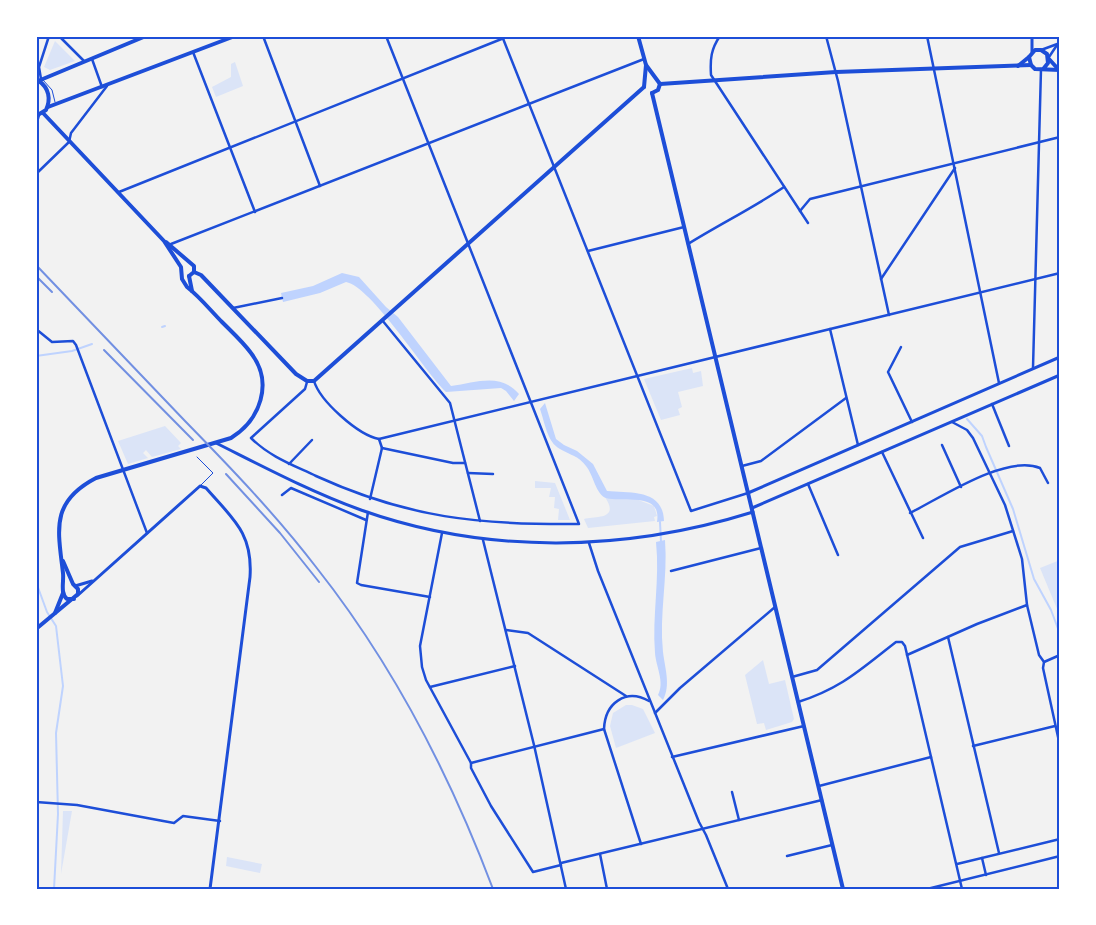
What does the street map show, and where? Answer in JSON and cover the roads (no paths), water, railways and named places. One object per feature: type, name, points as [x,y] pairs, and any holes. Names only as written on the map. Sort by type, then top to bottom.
[{"type":"main road","points":[[48,107],[47,90],[39,80],[146,36]]},
{"type":"main road","points":[[75,597],[67,599],[63,591],[57,534],[59,523],[69,500],[86,483],[119,471],[231,438],[245,429],[255,417],[260,404],[263,386],[261,374],[252,354],[184,283],[181,267],[164,241],[119,192],[39,115],[48,107],[105,87],[234,36]]},
{"type":"main road","points":[[638,36],[646,65],[660,84]]},
{"type":"main road","points":[[1018,66],[1032,52],[1040,50],[1059,70]]},
{"type":"main road","points":[[1029,57],[1031,65]]},
{"type":"main road","points":[[1042,68],[1049,58]]},
{"type":"main road","points":[[194,272],[201,274],[296,374],[307,381],[314,381],[644,87],[646,79],[644,70],[646,65]]},
{"type":"main road","points":[[660,84],[836,72],[934,70],[1031,65],[1059,70]]},
{"type":"main road","points":[[646,79],[655,77]]},
{"type":"main road","points":[[652,93],[658,90],[660,84]]},
{"type":"main road","points":[[644,87],[652,93],[843,889]]},
{"type":"main road","points":[[164,241],[170,244],[194,266],[194,272]]},
{"type":"main road","points":[[181,267],[189,262]]},
{"type":"main road","points":[[189,276],[194,272]]},
{"type":"main road","points":[[182,274],[189,276]]},
{"type":"main road","points":[[189,276],[192,291]]},
{"type":"main road","points":[[36,629],[75,597],[78,591],[60,552]]},
{"type":"main road","points":[[53,614],[63,591],[68,585],[74,585]]},
{"type":"street","points":[[39,80],[39,67],[49,36]]},
{"type":"street","points":[[60,36],[84,61]]},
{"type":"street","points":[[263,36],[320,186]]},
{"type":"street","points":[[307,381],[305,389],[251,438],[267,452],[289,464],[370,499],[433,515],[481,522],[579,524],[544,440],[386,36]]},
{"type":"street","points":[[119,192],[509,36]]},
{"type":"street","points":[[715,36],[710,59],[713,79],[808,223]]},
{"type":"street","points":[[715,43],[720,36]]},
{"type":"street","points":[[826,36],[836,72],[889,315]]},
{"type":"street","points":[[927,36],[955,163],[999,383]]},
{"type":"street","points":[[1032,36],[1032,52]]},
{"type":"street","points":[[502,38],[691,511],[748,493],[1060,357]]},
{"type":"street","points":[[1032,41],[1040,50],[1059,43]]},
{"type":"street","points":[[1049,58],[1059,43]]},
{"type":"street","points":[[193,52],[255,212]]},
{"type":"street","points":[[36,174],[69,142],[71,133],[105,87],[92,58]]},
{"type":"street","points":[[170,244],[644,59]]},
{"type":"street","points":[[1033,368],[1042,68]]},
{"type":"street","points":[[36,126],[39,115]]},
{"type":"street","points":[[800,211],[810,199],[1060,137]]},
{"type":"street","points":[[881,280],[956,168]]},
{"type":"street","points":[[688,244],[730,218],[749,211],[784,187]]},
{"type":"street","points":[[588,251],[684,227]]},
{"type":"street","points":[[314,381],[316,390],[362,434],[379,438],[1060,272]]},
{"type":"street","points":[[233,308],[282,298]]},
{"type":"street","points":[[384,318],[450,403],[481,522]]},
{"type":"street","points":[[36,329],[52,342],[73,341],[76,345],[147,532]]},
{"type":"street","points":[[830,329],[858,445]]},
{"type":"street","points":[[901,347],[888,372],[912,422]]},
{"type":"street","points":[[216,443],[313,490],[368,512],[442,533],[483,540],[590,543],[657,536],[752,510],[1060,375]]},
{"type":"street","points":[[742,466],[761,461],[846,398]]},
{"type":"street","points":[[992,404],[1009,446]]},
{"type":"street","points":[[952,422],[967,430],[974,438],[988,473],[1005,505],[1022,559],[1027,605],[1039,655],[1044,662],[1043,668],[1060,746]]},
{"type":"street","points":[[370,499],[382,448],[379,438]]},
{"type":"street","points":[[289,464],[312,440]]},
{"type":"street","points":[[942,445],[961,487]]},
{"type":"street","points":[[382,448],[453,463],[465,463]]},
{"type":"street","points":[[882,452],[923,538]]},
{"type":"street","points":[[910,513],[988,473],[1020,464],[1038,467],[1042,470],[1048,483]]},
{"type":"street","points":[[468,473],[493,474]]},
{"type":"street","points":[[808,484],[838,555]]},
{"type":"street","points":[[75,597],[200,486],[206,488],[243,531],[251,562],[210,889]]},
{"type":"street","points":[[282,495],[291,488],[366,520]]},
{"type":"street","points":[[368,512],[357,583],[430,597]]},
{"type":"street","points":[[792,677],[816,670],[960,547],[1013,531]]},
{"type":"street","points":[[442,533],[420,654],[422,668],[430,688],[471,763],[471,768],[491,806],[533,872],[822,800]]},
{"type":"street","points":[[483,540],[534,745],[566,889]]},
{"type":"street","points":[[590,543],[592,557],[672,757],[728,889]]},
{"type":"street","points":[[671,571],[761,548]]},
{"type":"street","points":[[74,585],[93,581]]},
{"type":"street","points":[[907,655],[948,636],[1027,605]]},
{"type":"street","points":[[655,713],[686,682],[776,607]]},
{"type":"street","points":[[506,630],[528,633],[626,696],[643,698],[650,702]]},
{"type":"street","points":[[948,636],[999,853]]},
{"type":"street","points":[[798,702],[839,686],[854,677],[896,642],[902,642],[907,655],[962,889]]},
{"type":"street","points":[[1044,662],[1060,655]]},
{"type":"street","points":[[430,688],[515,666]]},
{"type":"street","points":[[626,696],[612,704],[607,710],[604,728],[641,844]]},
{"type":"street","points":[[672,757],[804,726]]},
{"type":"street","points":[[973,746],[1056,726]]},
{"type":"street","points":[[471,763],[604,728]]},
{"type":"street","points":[[818,786],[931,757]]},
{"type":"street","points":[[732,792],[739,820]]},
{"type":"street","points":[[36,802],[78,806],[174,823],[182,816],[220,821]]},
{"type":"street","points":[[956,864],[1060,838]]},
{"type":"street","points":[[787,856],[832,844]]},
{"type":"street","points":[[600,854],[607,889]]},
{"type":"street","points":[[927,889],[1060,856]]},
{"type":"street","points":[[982,858],[986,874]]},
{"type":"lane","points":[[39,80],[52,90],[56,105]]},
{"type":"lane","points":[[197,456],[213,474],[200,486]]},
{"type":"water","points":[[342,273],[359,277],[386,307],[398,317],[451,386],[478,381],[496,381],[512,387],[519,394],[514,401],[501,388],[446,392],[370,298],[357,287],[346,282],[320,293],[283,302],[281,293],[313,286]]},
{"type":"water","points":[[545,403],[556,439],[577,451],[593,464],[607,491],[635,493],[652,498],[658,503],[664,521],[657,522],[657,512],[654,506],[648,502],[606,498],[603,496],[597,489],[583,463],[552,442],[540,409]]},
{"type":"water","points":[[665,540],[662,638],[667,689],[663,700],[658,695],[661,685],[655,653],[654,625],[657,570],[656,542]]},
{"type":"waterway","points":[[36,356],[72,351],[92,344]]},
{"type":"waterway","points":[[967,419],[982,436],[1013,509],[1034,579],[1051,610],[1060,634]]},
{"type":"waterway","points":[[660,522],[661,542]]},
{"type":"waterway","points":[[36,582],[47,612],[56,626],[63,686],[56,733],[58,814],[54,889]]},
{"type":"railway","points":[[36,265],[253,492],[301,548],[344,604],[370,642],[417,721],[458,804],[493,889]]},
{"type":"railway","points":[[36,276],[52,292]]},
{"type":"railway","points":[[104,350],[193,440]]},
{"type":"railway","points":[[226,474],[280,533],[319,582]]}]
